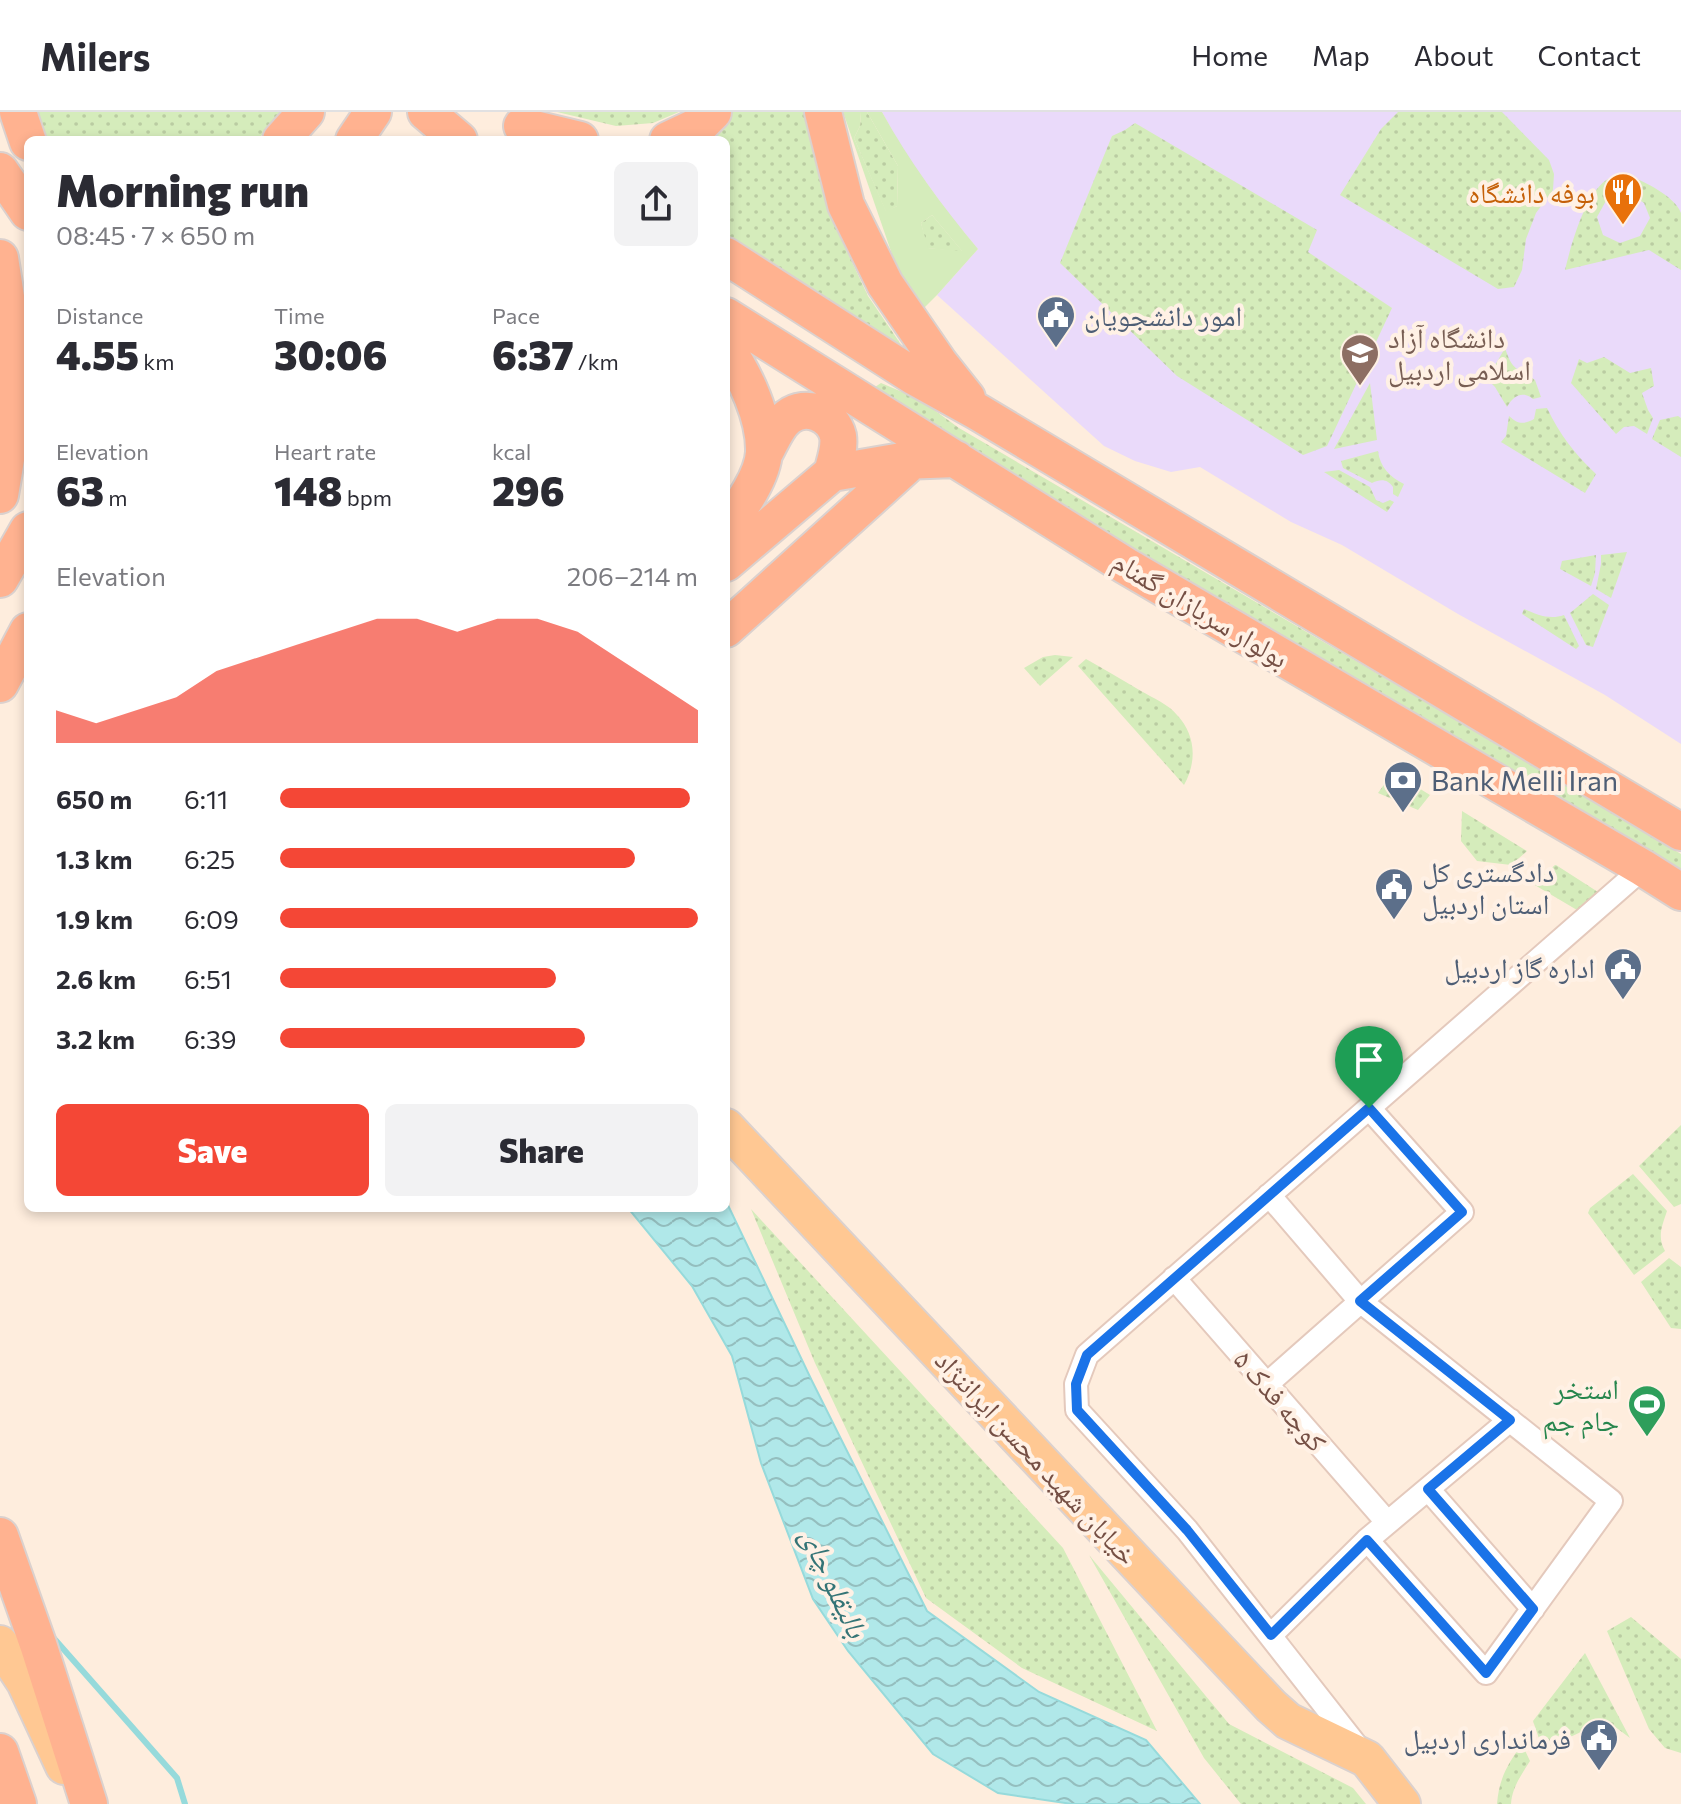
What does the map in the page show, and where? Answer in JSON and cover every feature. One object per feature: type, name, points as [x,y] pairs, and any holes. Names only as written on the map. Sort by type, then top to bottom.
[{"type":"highway","points":[[18,112],[26,136]]},
{"type":"highway","points":[[285,136],[308,112]]},
{"type":"highway","points":[[295,136],[308,112]]},
{"type":"highway","points":[[426,112],[454,136]]},
{"type":"highway","points":[[677,136],[700,125],[713,112]]},
{"type":"highway","points":[[823,112],[846,205],[885,284],[940,364],[978,412]]},
{"type":"highway","points":[[523,126],[564,136]]},
{"type":"highway","points":[[0,171],[24,206]]},
{"type":"highway","points":[[0,258],[14,349],[12,423],[0,495]]},
{"type":"highway","name":"بولوار سربازان گمنام","points":[[730,259],[915,377],[1681,832]]},
{"type":"highway","name":"بولوار سربازان گمنام","points":[[730,318],[1126,566],[1681,892]]},
{"type":"highway","points":[[730,354],[755,403],[764,454]]},
{"type":"highway","points":[[730,519],[755,483],[764,454],[782,424],[797,412],[816,411],[833,423],[839,444],[832,473]]},
{"type":"highway","points":[[730,560],[832,473],[876,464],[956,459]]},
{"type":"highway","points":[[730,625],[913,460]]},
{"type":"highway","points":[[0,579],[24,537]]},
{"type":"highway","points":[[0,684],[24,639]]},
{"type":"highway","points":[[0,1536],[89,1804]]},
{"type":"highway","points":[[0,1752],[18,1804]]},
{"type":"main road","name":"خیابان شهید محسن ایراننژاد","points":[[730,1131],[1271,1706],[1288,1721],[1367,1759],[1402,1804]]},
{"type":"main road","points":[[0,1644],[25,1682],[81,1804]]},
{"type":"street","points":[[1174,1278],[1643,868]]},
{"type":"street","points":[[1267,1384],[1462,1212],[1369,1108]]},
{"type":"street","points":[[1269,1195],[1360,1301],[1611,1501],[1486,1673],[1367,1540]]},
{"type":"street","name":"خیابان شهید محسن ایراننژاد","points":[[1174,1278],[1087,1355],[1076,1384],[1077,1410],[1187,1530],[1367,1759]]},
{"type":"street","name":"کوچه فدک ۵","points":[[1174,1278],[1387,1522]]},
{"type":"street","points":[[1271,1635],[1387,1522],[1510,1420]]},
{"type":"street","points":[[1428,1489],[1533,1609]]},
{"type":"shaded area","name":"دانشگاه آزاد اسلامی اردبیل","points":[[882,112],[1681,112],[1681,744],[1605,695],[1458,614],[1342,545],[1291,522],[1200,467],[1171,472],[1135,461],[1104,446],[937,295],[978,249],[904,152]]},
{"type":"green space","points":[[36,112],[284,112],[261,136],[46,136]]},
{"type":"green space","points":[[557,112],[679,112],[653,123],[616,126]]},
{"type":"green space","points":[[731,112],[805,112],[829,213],[868,296],[902,346],[773,274],[730,246],[730,136],[707,136]]},
{"type":"green space","points":[[843,112],[861,112],[860,126],[854,138],[886,211],[897,206],[898,166],[867,112],[882,112],[927,183],[978,249],[914,318]],"holes":[[[932,215],[962,251],[928,248],[921,223]]]},
{"type":"green space","points":[[861,112],[867,112],[898,166],[897,206],[886,212],[854,138],[860,126]]},
{"type":"green space","points":[[1398,112],[1502,112],[1549,160],[1554,174],[1553,190],[1536,213],[1526,239],[1522,270],[1514,287],[1498,289],[1340,195],[1381,129]]},
{"type":"green space","points":[[1135,123],[1317,230],[1308,252],[1392,308],[1327,446],[1303,455],[1177,376],[1060,263],[1112,136]]},
{"type":"green space","points":[[1629,175],[1658,190],[1678,207],[1681,213],[1681,270],[1649,250],[1565,270],[1581,219],[1594,194],[1610,178]],"holes":[[[1629,193],[1644,203],[1650,218],[1640,236],[1620,243],[1603,235],[1597,217],[1607,199]]]},
{"type":"green space","points":[[932,215],[963,252],[927,248],[921,223]]},
{"type":"green space","points":[[1505,348],[1514,366],[1535,380],[1541,397],[1518,396],[1507,407],[1487,379]]},
{"type":"green space","points":[[1604,357],[1630,373],[1651,368],[1654,386],[1642,393],[1653,418],[1647,434],[1634,426],[1624,427],[1616,434],[1571,383],[1579,359],[1587,363]]},
{"type":"green space","points":[[881,383],[919,399],[959,428],[1681,854],[1681,879],[1086,525],[875,390]]},
{"type":"green space","points":[[1370,383],[1377,440],[1334,449]]},
{"type":"green space","points":[[1547,408],[1568,443],[1596,474],[1585,493],[1501,442],[1506,436],[1509,416],[1524,423],[1534,419],[1536,409]]},
{"type":"green space","points":[[1681,418],[1681,457],[1652,439],[1660,420]]},
{"type":"green space","points":[[1378,451],[1386,471],[1404,484],[1398,497],[1386,481],[1372,483],[1343,468],[1341,461]]},
{"type":"green space","points":[[1339,470],[1370,487],[1376,500],[1394,502],[1387,512],[1324,472]]},
{"type":"green space","points":[[1627,552],[1611,598],[1596,589],[1601,555]]},
{"type":"green space","points":[[1596,555],[1591,586],[1560,569],[1562,561]]},
{"type":"green space","points":[[1593,594],[1609,605],[1593,647],[1586,645],[1570,613]]},
{"type":"green space","points":[[1524,609],[1549,617],[1564,615],[1579,646],[1576,649],[1522,614]]},
{"type":"green space","points":[[1043,657],[1073,657],[1040,686],[1024,668]]},
{"type":"green space","points":[[1086,659],[1165,704],[1183,723],[1191,740],[1193,758],[1184,785],[1078,666]]},
{"type":"green space","points":[[1393,772],[1430,795],[1418,810],[1378,793]]},
{"type":"green space","points":[[1462,811],[1527,851],[1511,865],[1477,861],[1461,841]]},
{"type":"green space","points":[[1555,865],[1598,892],[1577,910],[1533,884]]},
{"type":"green space","points":[[1681,1125],[1681,1204],[1674,1207],[1639,1166]]},
{"type":"green space","points":[[1633,1174],[1667,1211],[1661,1236],[1665,1251],[1634,1275],[1588,1213],[1590,1208]]},
{"type":"green space","points":[[751,1209],[1063,1548],[1157,1731],[1022,1668],[926,1598],[815,1363]]},
{"type":"green space","points":[[1669,1258],[1681,1267],[1681,1329],[1671,1328],[1641,1282]]},
{"type":"green space","points":[[1089,1555],[1229,1724],[1353,1788],[1366,1804],[1241,1804],[1204,1758]]},
{"type":"green space","points":[[1631,1617],[1681,1659],[1681,1753],[1665,1748],[1649,1729],[1607,1631]]},
{"type":"green space","points":[[1585,1653],[1630,1738],[1606,1720],[1543,1750],[1533,1721]]},
{"type":"green space","points":[[1522,1744],[1530,1761],[1515,1787],[1511,1804],[1497,1804],[1505,1772]]},
{"type":"water","name":"بالیقلو چای","points":[[730,1209],[927,1611],[1039,1692],[1146,1740],[1200,1804],[1072,1804],[998,1793],[933,1754],[848,1651],[813,1599],[761,1463],[732,1356],[692,1286],[631,1212],[730,1212]]},
{"type":"waterway","points":[[51,1635],[177,1778],[185,1804]]},
{"type":"place","name":"بوفه دانشگاه","points":[[1623,226]]},
{"type":"place","name":"امور دانشجویان","points":[[1056,349]]},
{"type":"place","name":"دانشگاه آزاد اسلامی اردبیل","points":[[1360,387]]},
{"type":"place","name":"Bank Melli Iran","points":[[1403,814]]},
{"type":"place","name":"دادگستری کل استان اردبیل","points":[[1394,921]]},
{"type":"place","name":"اداره گاز اردبیل","points":[[1623,1001]]},
{"type":"place","name":"استخر جام جم","points":[[1647,1438]]},
{"type":"place","name":"فرمانداری اردبیل","points":[[1599,1772]]},
{"type":"route","points":[[1369,1108],[1462,1212],[1360,1301],[1510,1420],[1428,1489],[1533,1609],[1486,1673],[1367,1540],[1271,1635],[1187,1530],[1077,1410],[1076,1384],[1087,1355],[1369,1108]]}]
